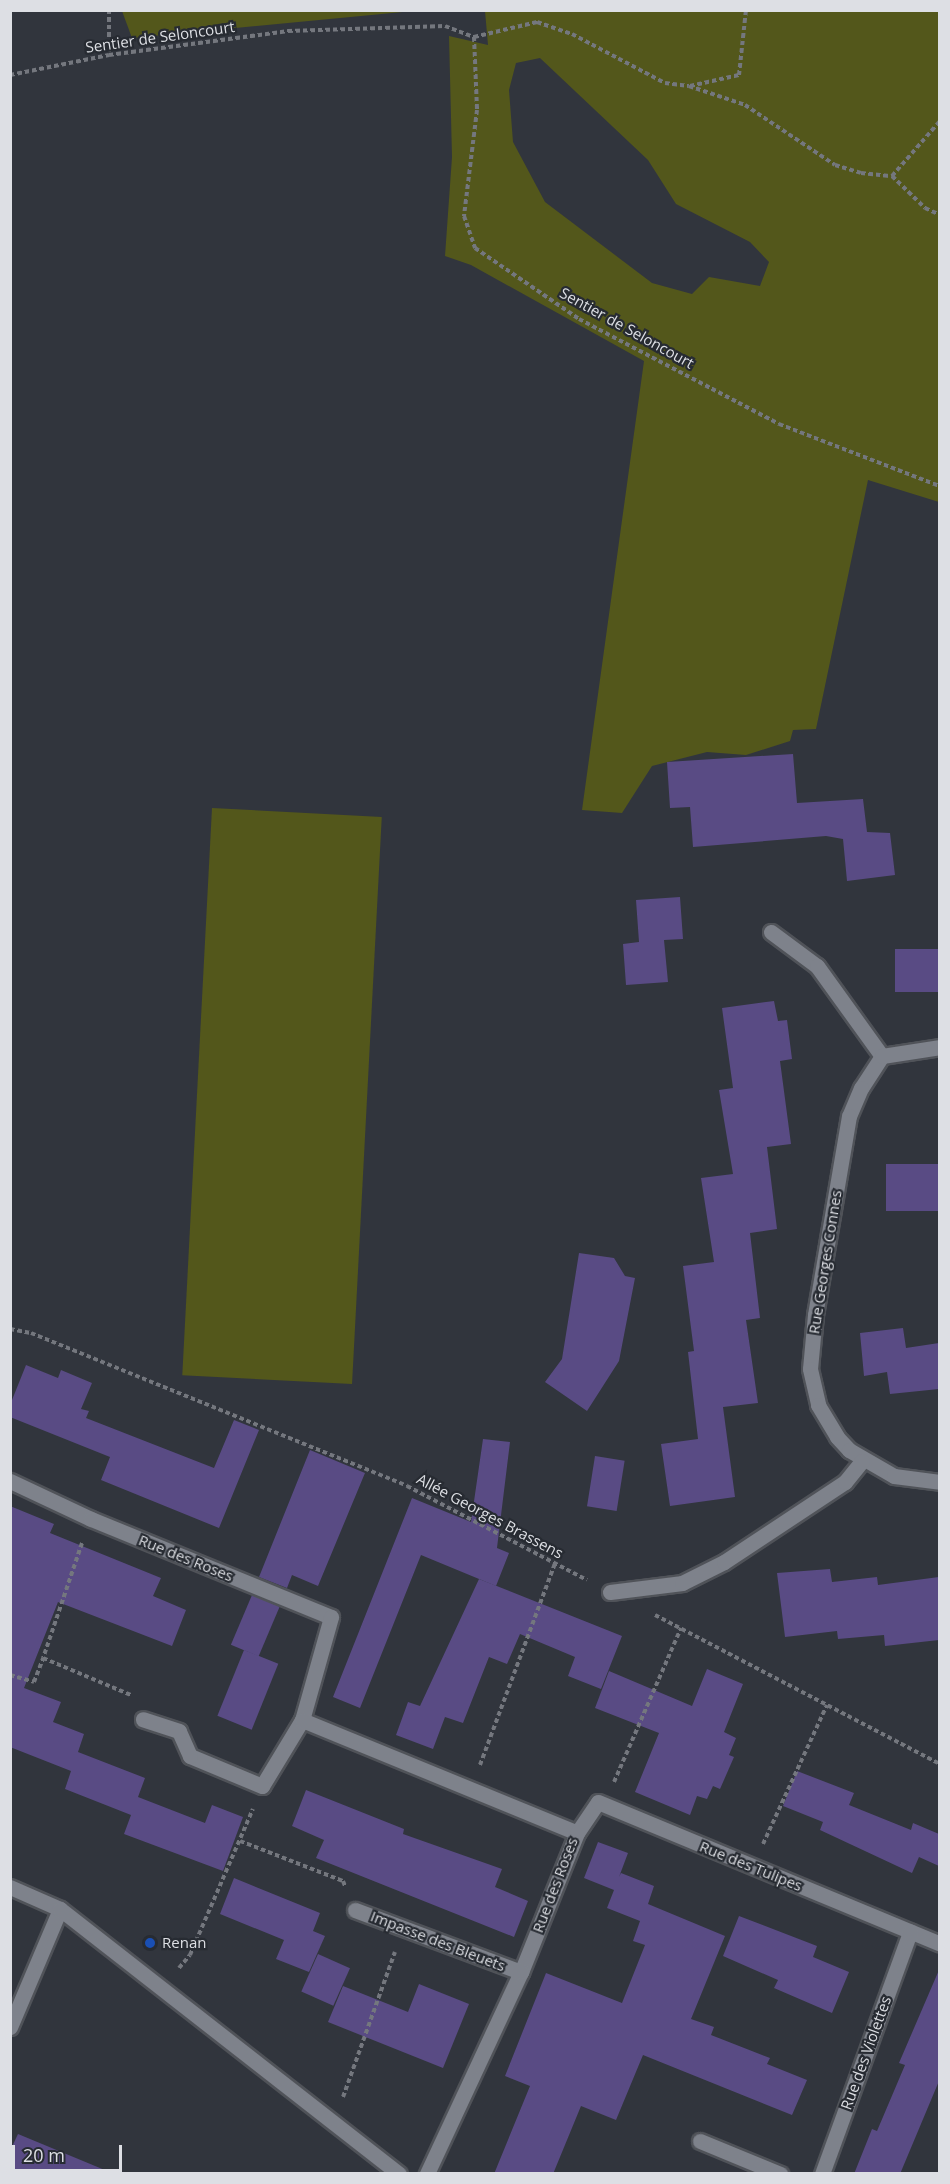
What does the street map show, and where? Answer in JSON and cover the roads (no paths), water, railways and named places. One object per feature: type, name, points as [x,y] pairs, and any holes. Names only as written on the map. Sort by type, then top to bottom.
[{"type":"street","points":[[771,932],[817,966],[882,1056],[939,1047]]},
{"type":"street","name":"Rue Georges Connes","points":[[882,1056],[861,1088],[849,1116],[810,1349],[810,1369],[818,1405],[837,1437],[862,1461],[894,1476],[939,1482]]},
{"type":"street","points":[[610,1592],[682,1583],[724,1562],[844,1482],[862,1461]]},
{"type":"street","name":"Rue des Roses","points":[[10,1481],[91,1519],[331,1617],[302,1720],[262,1786],[190,1756],[179,1731],[144,1719]]},
{"type":"street","name":"Rue des Roses","points":[[302,1720],[577,1833],[521,1972],[427,2174]]},
{"type":"street","name":"Rue des Tulipes","points":[[577,1833],[598,1802],[939,1944]]},
{"type":"street","points":[[10,1887],[60,1909],[399,2174]]},
{"type":"street","points":[[10,2027],[60,1909]]},
{"type":"street","name":"Impasse des Bleuets","points":[[355,1910],[405,1926],[521,1972]]},
{"type":"street","name":"Rue des Violettes","points":[[822,2174],[910,1932]]},
{"type":"street","points":[[700,2142],[780,2174]]},
{"type":"place","name":"Renan","points":[[150,1943]]}]
